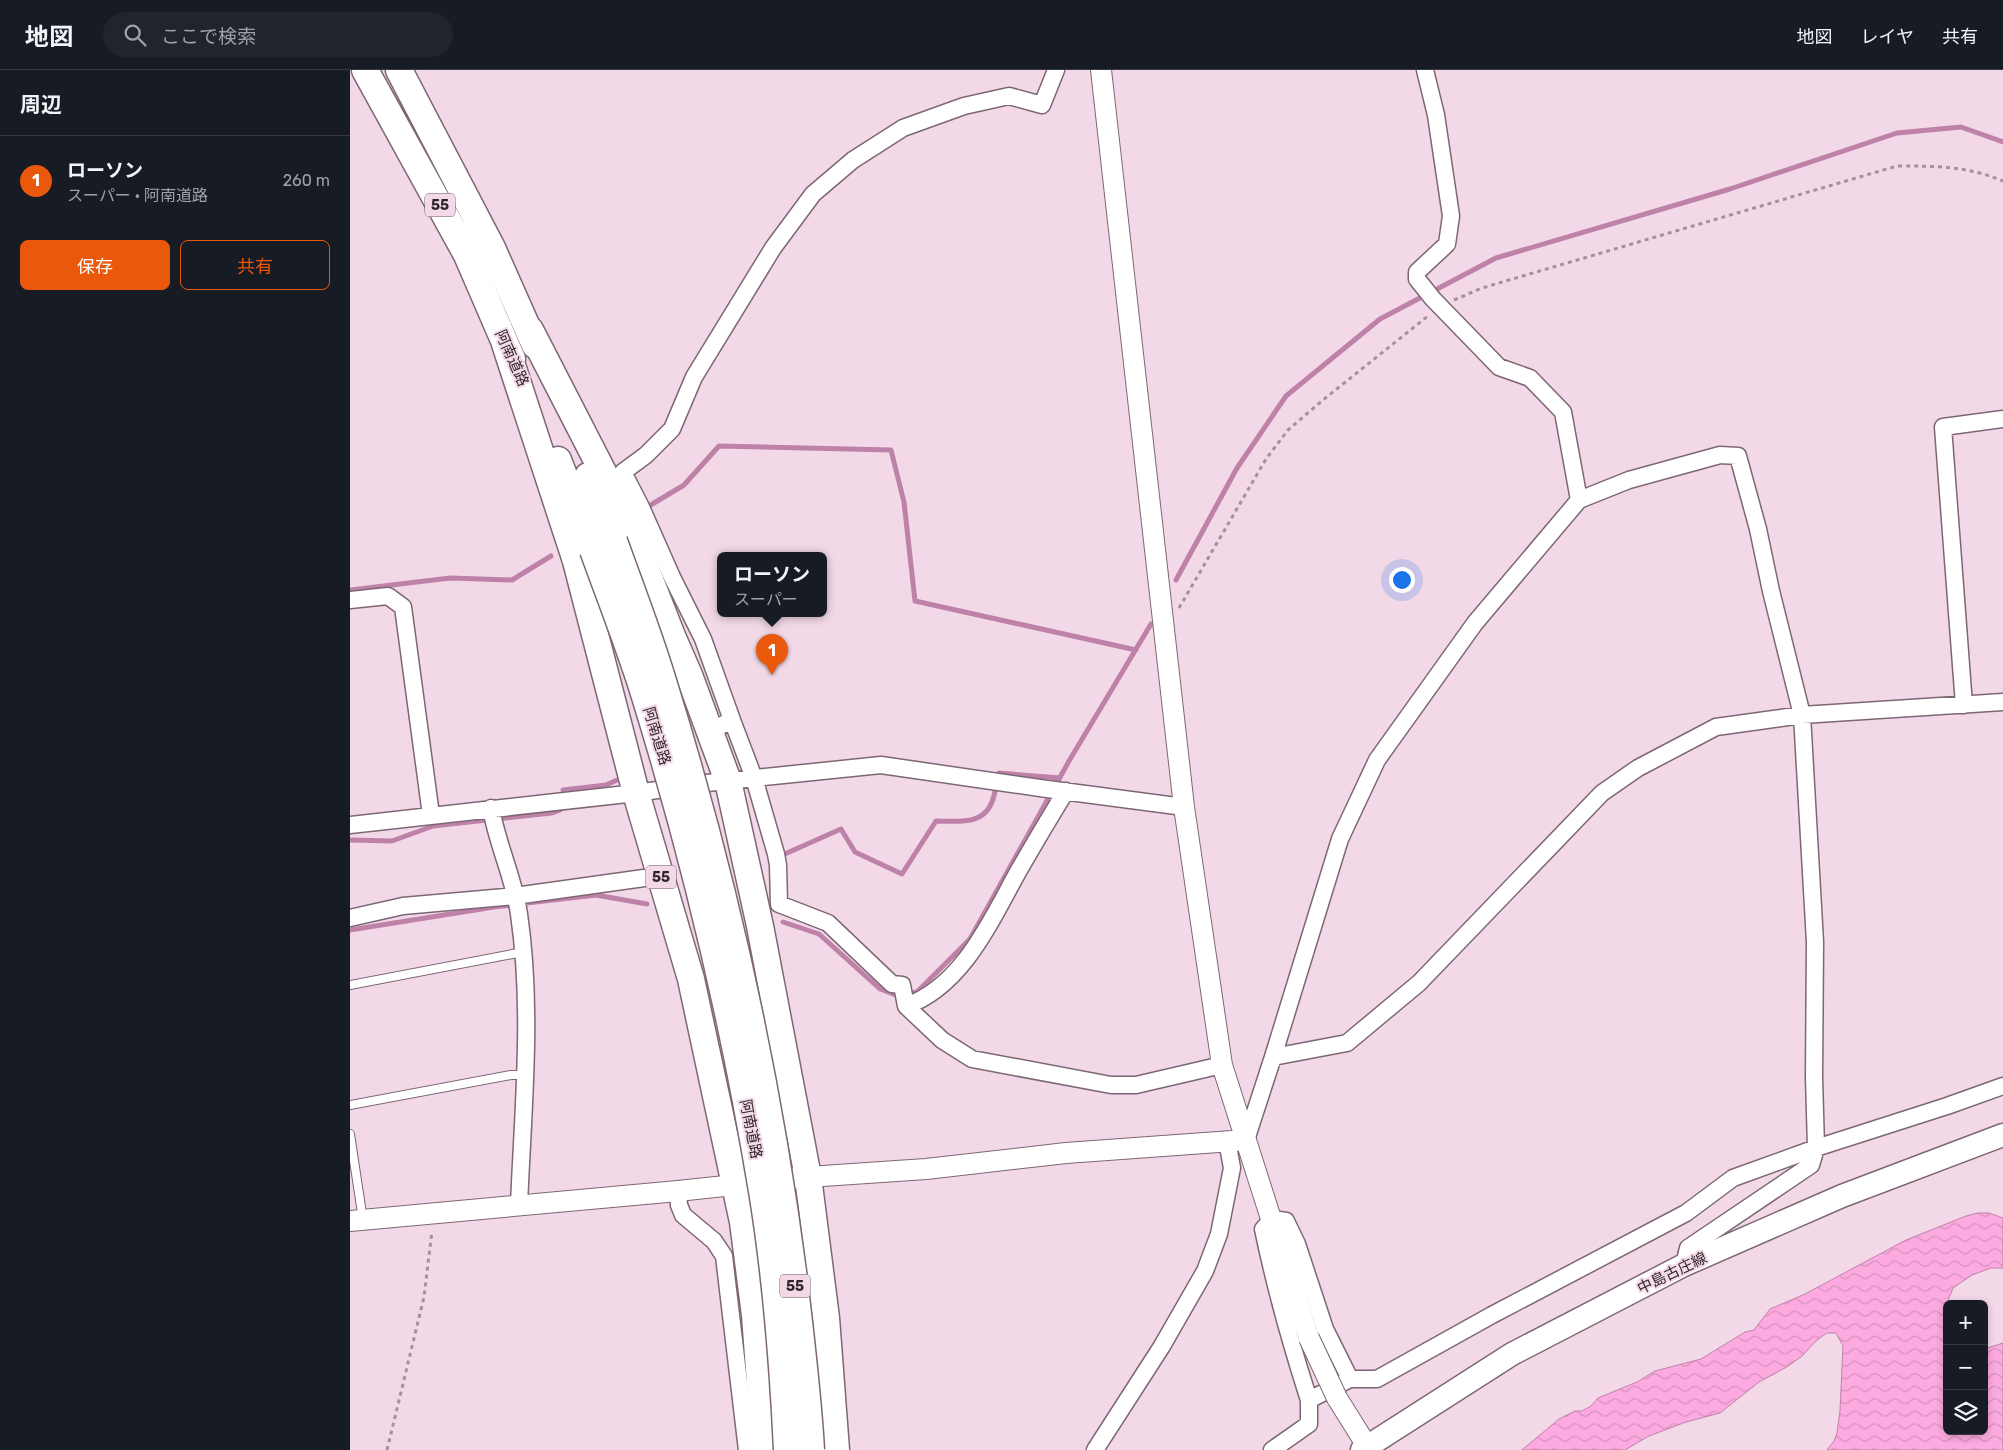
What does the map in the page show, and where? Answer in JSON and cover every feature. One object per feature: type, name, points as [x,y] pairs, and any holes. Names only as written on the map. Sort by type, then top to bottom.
[{"type":"highway","name":"阿南道路","points":[[366,70],[467,255],[567,481],[603,545],[662,676],[705,824],[733,938],[753,1033],[783,1191],[808,1399],[811,1450]]},
{"type":"highway","name":"阿南道路","points":[[399,70],[492,248],[530,330],[603,545],[642,688],[684,828],[712,942],[762,1192],[776,1297],[788,1450]]},
{"type":"highway","name":"55","points":[[530,330],[624,513],[689,675],[720,725],[741,780],[760,926],[808,1177],[826,1318],[836,1450]]},
{"type":"highway","name":"55","points":[[505,344],[576,561],[636,793],[691,979],[743,1222],[755,1314],[765,1450]]},
{"type":"main road","name":"中島古庄線","points":[[1364,1448],[1512,1354],[1684,1266],[1842,1196],[2003,1136]]},
{"type":"street","points":[[720,725],[703,638],[623,472],[646,455],[672,429],[694,377],[773,248],[813,194],[854,160],[903,128],[964,106],[1009,96],[1042,105],[1056,70]]},
{"type":"street","points":[[1102,70],[1184,806],[1222,1065],[1236,1140],[1272,1219],[1310,1338],[1337,1398],[1364,1448]]},
{"type":"street","points":[[1426,70],[1436,115],[1451,216],[1447,244],[1417,272],[1417,279],[1437,303],[1499,367],[1530,378],[1563,412],[1579,500]]},
{"type":"street","points":[[1964,705],[1943,427],[2003,419]]},
{"type":"street","points":[[1095,1450],[1162,1346],[1205,1271],[1219,1234],[1236,1140],[1273,1057],[1340,839],[1377,760],[1475,622],[1579,500],[1630,480],[1720,455],[1738,456],[1758,529],[1771,591],[1802,715],[1815,942],[1814,1077],[1816,1148],[1811,1165],[1688,1248],[1684,1266]]},
{"type":"street","points":[[350,600],[388,596],[403,607],[431,815]]},
{"type":"street","points":[[1273,1057],[1347,1043],[1419,983],[1602,793],[1638,768],[1716,727],[1802,715],[2003,702]]},
{"type":"street","points":[[350,825],[431,815],[492,815],[679,786],[881,765],[1184,806]]},
{"type":"street","points":[[741,780],[777,859],[779,904],[828,923],[884,978],[892,984],[902,985],[904,998],[942,1040],[972,1059],[1111,1085],[1136,1085],[1222,1065]]},
{"type":"street","points":[[904,998],[922,1000],[966,960],[1058,790]]},
{"type":"street","points":[[492,815],[517,903],[527,1007],[519,1205]]},
{"type":"street","points":[[350,918],[404,906],[517,903],[644,878]]},
{"type":"street","points":[[1310,1400],[1350,1379],[1377,1379],[1492,1314],[1686,1213],[1733,1178],[1816,1148],[2003,1086]]},
{"type":"street","points":[[356,1220],[678,1191],[808,1177],[926,1168],[1066,1153],[1236,1140]]},
{"type":"street","points":[[678,1191],[678,1205],[683,1215],[714,1241],[724,1256],[748,1450]]},
{"type":"street","points":[[1272,1219],[1286,1221],[1297,1244],[1325,1329],[1350,1379]]},
{"type":"street","points":[[1272,1219],[1263,1229],[1267,1252],[1291,1344],[1310,1400],[1308,1424],[1272,1450]]},
{"type":"lane","points":[[350,985],[523,952]]},
{"type":"lane","points":[[350,1105],[511,1075],[524,1075]]},
{"type":"lane","points":[[350,1134],[356,1220]]},
{"type":"path","points":[[1164,621],[1178,610],[1266,459],[1288,430],[1437,303],[1482,288],[1897,166],[1943,166],[1987,174],[2003,181]]},
{"type":"path","points":[[387,1450],[424,1297],[434,1214]]},
{"type":"water","points":[[1989,1213],[2003,1218],[2003,1268],[1991,1268],[1972,1275],[1953,1288],[1948,1300],[1943,1300],[1943,1435],[1988,1435],[1988,1348],[2003,1343],[2003,1450],[1827,1450],[1837,1433],[1843,1346],[1836,1333],[1827,1333],[1817,1340],[1801,1357],[1759,1382],[1720,1413],[1686,1422],[1649,1436],[1625,1450],[1522,1450],[1559,1419],[1575,1411],[1582,1411],[1591,1406],[1598,1398],[1637,1382],[1655,1371],[1701,1359],[1745,1332],[1754,1330],[1770,1309],[1805,1294],[1906,1240],[1966,1216]]},
{"type":"waterway","points":[[1176,580],[1237,468],[1286,396],[1380,319],[1496,258],[1730,189],[1897,133],[1961,127],[2003,142]]},
{"type":"waterway","points":[[649,506],[684,485],[719,446],[891,450],[904,502],[915,601],[1136,650]]},
{"type":"waterway","points":[[350,590],[450,578],[512,580],[551,556]]},
{"type":"waterway","points":[[783,922],[819,934],[880,989],[896,995],[917,992],[970,939],[1069,761],[1151,624]]},
{"type":"waterway","points":[[999,773],[1060,778]]},
{"type":"waterway","points":[[563,790],[606,785],[624,777]]},
{"type":"waterway","points":[[778,857],[841,829],[855,852],[902,874],[936,821],[965,821],[981,816],[992,802],[995,791]]},
{"type":"waterway","points":[[350,840],[392,841],[433,826],[552,813],[560,810]]},
{"type":"waterway","points":[[350,930],[494,907],[596,895],[647,904]]},
{"type":"place","name":"ローソン","points":[[772,675]]}]
